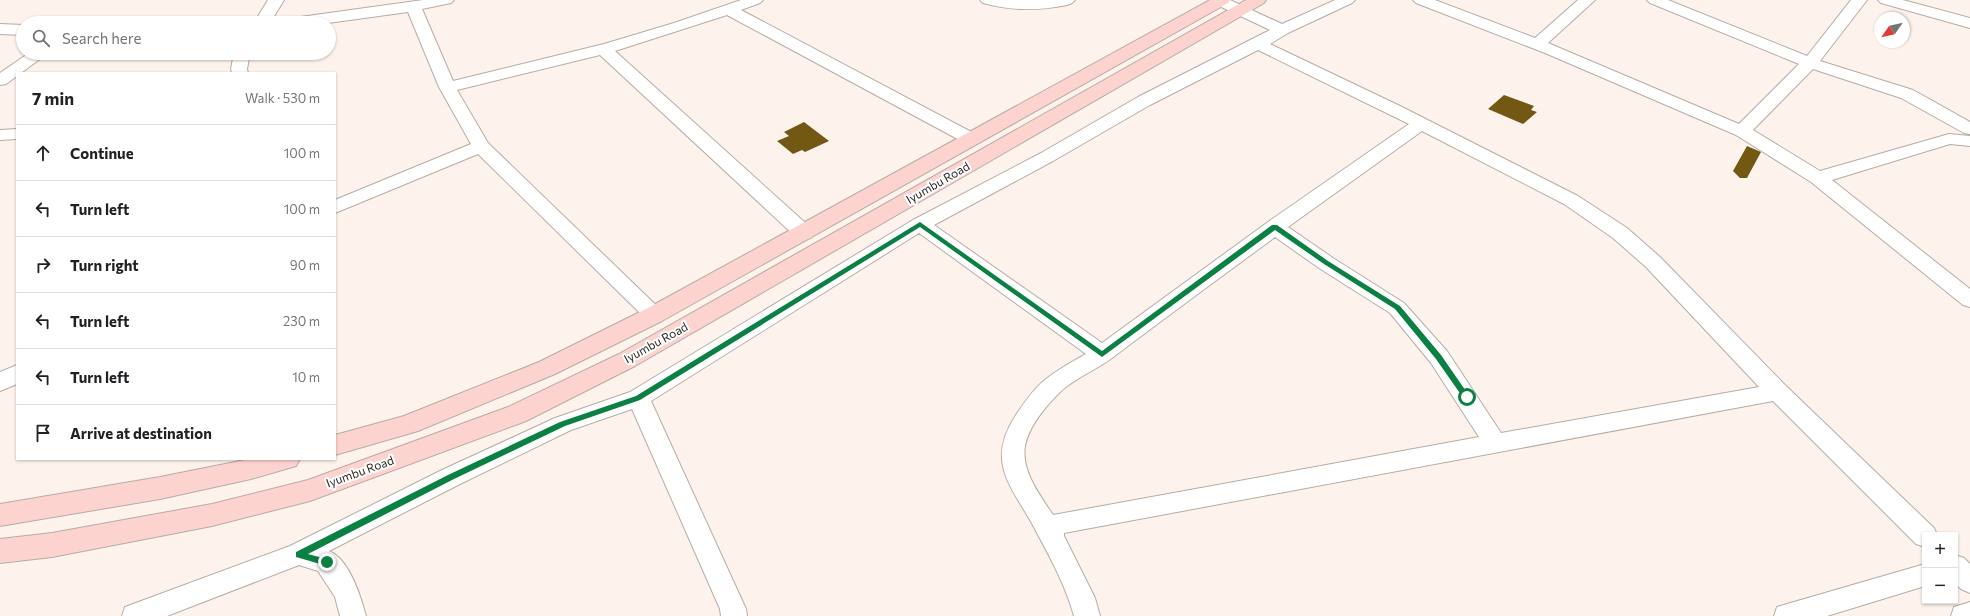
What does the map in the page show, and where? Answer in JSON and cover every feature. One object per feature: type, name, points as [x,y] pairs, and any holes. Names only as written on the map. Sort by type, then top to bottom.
[{"type":"main road","name":"Iyumbu Road","points":[[336,445],[409,424],[547,368],[654,316],[971,139],[1225,3],[1258,0]]},
{"type":"main road","name":"Iyumbu Road","points":[[0,551],[52,545],[212,514],[310,490],[517,414],[627,360],[1225,3]]},
{"type":"main road","points":[[0,515],[160,488],[251,469],[283,460]]},
{"type":"street","points":[[266,16],[276,0]]},
{"type":"street","points":[[336,17],[413,7],[446,0]]},
{"type":"street","points":[[447,87],[534,68],[728,10],[755,0]]},
{"type":"street","points":[[988,0],[1004,6],[1034,7],[1067,0]]},
{"type":"street","points":[[135,616],[299,554],[451,477],[563,424],[638,398],[920,224],[1047,157],[1144,101],[1258,44],[1282,30],[1347,0]]},
{"type":"street","points":[[1421,0],[1537,44],[1742,131],[1818,178],[1970,300]]},
{"type":"street","points":[[1537,44],[1587,0]]},
{"type":"street","points":[[1655,0],[1810,63],[1907,94],[1924,102],[1970,129]]},
{"type":"street","points":[[1742,131],[1810,63],[1859,0]]},
{"type":"street","points":[[1886,0],[1970,23]]},
{"type":"street","points":[[1225,3],[1282,30]]},
{"type":"street","points":[[413,7],[447,87],[481,146],[654,316]]},
{"type":"street","points":[[728,10],[971,139]]},
{"type":"street","points":[[0,28],[16,29]]},
{"type":"street","points":[[1258,44],[1571,200],[1620,233],[1653,262],[1778,392],[1922,533]]},
{"type":"street","points":[[602,48],[804,232]]},
{"type":"street","points":[[0,80],[30,60]]},
{"type":"street","points":[[240,72],[241,60]]},
{"type":"street","points":[[1087,616],[1082,598],[1051,533],[1022,487],[1015,468],[1013,447],[1019,429],[1030,412],[1052,386],[1102,354],[1275,227],[1421,124]]},
{"type":"street","points":[[0,135],[16,134]]},
{"type":"street","points":[[1818,178],[1949,139],[1970,141]]},
{"type":"street","points":[[336,208],[481,146]]},
{"type":"street","points":[[920,224],[1102,354]]},
{"type":"street","points":[[1275,227],[1326,263],[1397,308],[1439,357],[1495,442]]},
{"type":"street","points":[[0,384],[16,374]]},
{"type":"street","points":[[1051,533],[1054,526],[1057,524],[1495,442],[1778,392]]},
{"type":"street","points":[[638,398],[733,609],[734,616]]},
{"type":"street","points":[[299,554],[327,562],[347,593],[354,616]]},
{"type":"street","points":[[1958,565],[1970,562]]},
{"type":"street","points":[[1957,568],[1970,580]]},
{"type":"street","points":[[1787,616],[1922,576]]},
{"type":"street","points":[[1964,616],[1970,614]]},
{"type":"building","points":[[1504,95],[1534,106],[1531,110],[1537,112],[1523,124],[1488,109]]},
{"type":"building","points":[[804,122],[829,141],[805,152],[802,150],[793,154],[777,141],[789,136],[784,132]]},
{"type":"building","points":[[1747,146],[1761,152],[1747,178],[1740,178],[1733,171]]},
{"type":"route","points":[[327,562],[299,554],[451,477],[563,424],[638,398],[920,224],[1102,354],[1275,227],[1326,263],[1397,308],[1439,357],[1467,397]]}]
